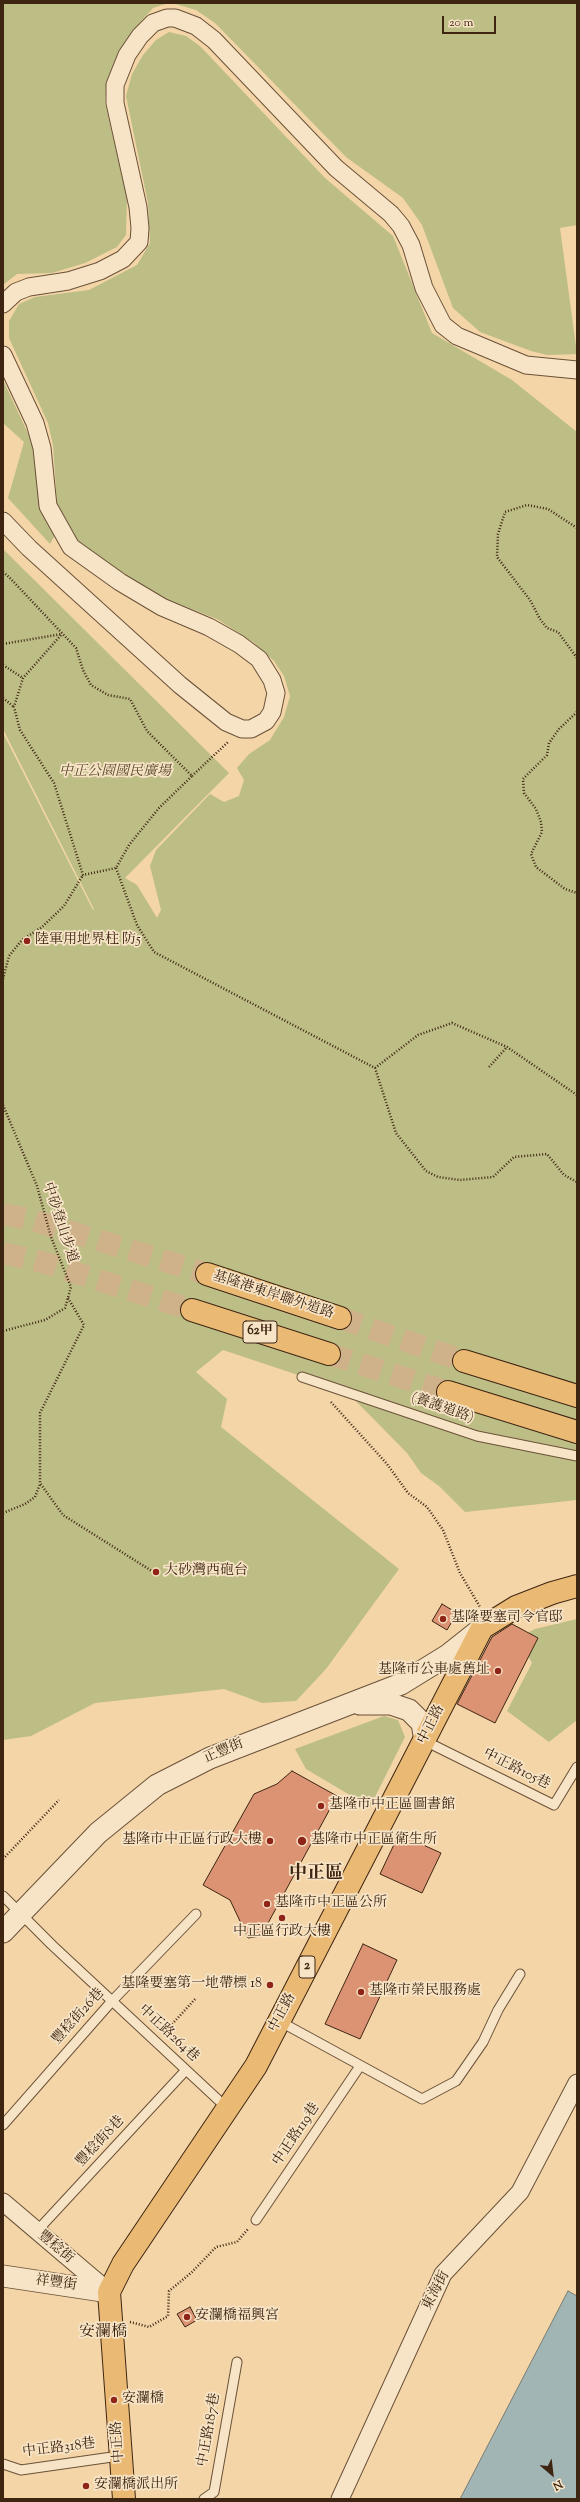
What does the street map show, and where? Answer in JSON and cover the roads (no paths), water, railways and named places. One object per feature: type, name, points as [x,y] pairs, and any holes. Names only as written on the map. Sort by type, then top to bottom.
[{"type":"main road","name":"基隆港東岸聯外道路","points":[[206,1274],[340,1318]]},
{"type":"main road","name":"62甲","points":[[192,1310],[329,1354]]},
{"type":"main road","points":[[464,1360],[577,1396]]},
{"type":"main road","points":[[448,1392],[577,1432]]},
{"type":"main road","points":[[486,1626],[516,1607],[558,1591],[577,1586]]},
{"type":"main road","name":"中正路","points":[[124,2499],[119,2456],[109,2292],[123,2264],[256,2066],[486,1626]]},
{"type":"street","points":[[3,304],[16,292],[29,287],[68,281],[100,271],[123,259],[139,242],[140,228],[138,207],[115,103],[115,84],[127,55],[140,36],[153,23],[167,18],[175,18],[196,26],[214,40],[336,168],[401,226],[411,245],[424,288],[438,318],[446,328],[483,348],[526,365],[577,370]]},
{"type":"street","points":[[3,355],[35,423],[42,448],[48,506],[71,547],[94,565],[162,607],[209,627],[239,644],[265,665],[276,693],[274,708],[266,721],[258,726],[242,729],[226,722],[180,685],[29,548],[3,521]]},
{"type":"street","name":"正豐街","points":[[3,1932],[98,1833],[157,1785],[210,1758],[275,1731],[401,1684],[448,1655],[486,1626]]},
{"type":"street","points":[[350,1704],[391,1704],[409,1710],[422,1723],[425,1741]]},
{"type":"street","name":"東海街","points":[[340,2499],[443,2274],[520,2192],[577,2082]]},
{"type":"street","name":"豐稔街","points":[[3,2202],[36,2232],[109,2292]]},
{"type":"street","name":"祥豐街","points":[[3,2276],[109,2292]]},
{"type":"lane","name":"(養護道路)","points":[[302,1377],[477,1436],[577,1456]]},
{"type":"lane","name":"中正路105巷","points":[[425,1741],[554,1805],[577,1767]]},
{"type":"lane","name":"中正路264巷","points":[[3,1896],[112,2001],[228,2109]]},
{"type":"lane","name":"豐稔街26巷","points":[[3,2125],[112,2001],[196,1914]]},
{"type":"lane","points":[[279,2021],[422,2100],[456,2082],[484,2042],[498,2010],[520,1974]]},
{"type":"lane","name":"中正路119巷","points":[[256,2220],[360,2066]]},
{"type":"lane","name":"豐稔街8巷","points":[[36,2232],[186,2070]]},
{"type":"lane","name":"中正路187巷","points":[[204,2499],[214,2492],[237,2362]]},
{"type":"lane","name":"中正路318巷","points":[[3,2464],[21,2470],[119,2456]]},
{"type":"tunnel","points":[[3,1214],[33,1220],[207,1274]]},
{"type":"tunnel","points":[[3,1253],[42,1262],[192,1310]]},
{"type":"tunnel","points":[[340,1318],[464,1361]]},
{"type":"tunnel","points":[[329,1354],[448,1392]]},
{"type":"place","name":"陸軍用地界柱 防5","points":[[27,941]]},
{"type":"place","name":"大砂灣西砲台","points":[[156,1572]]},
{"type":"place","name":"基隆要塞司令官邸","points":[[443,1619]]},
{"type":"place","name":"基隆市公車處舊址","points":[[498,1671]]},
{"type":"place","name":"基隆市中正區圖書館","points":[[321,1806]]},
{"type":"place","name":"基隆市中正區行政大樓","points":[[270,1841]]},
{"type":"place","name":"基隆市中正區衛生所","points":[[302,1841]]},
{"type":"place","name":"基隆市中正區公所","points":[[267,1904]]},
{"type":"place","name":"中正區行政大樓","points":[[282,1918]]},
{"type":"place","name":"基隆要塞第一地帶標 18","points":[[270,1985]]},
{"type":"place","name":"基隆市榮民服務處","points":[[361,1992]]},
{"type":"place","name":"安瀾橋福興宮","points":[[187,2317]]},
{"type":"place","name":"安瀾橋","points":[[114,2400]]},
{"type":"place","name":"安瀾橋派出所","points":[[86,2486]]},
{"type":"district","name":"中正區","points":[[316,1875]]},
{"type":"district","name":"安瀾橋","points":[[103,2333]]},
{"type":"park label","name":"中正公園國民廣場","points":[[115,773]]}]
